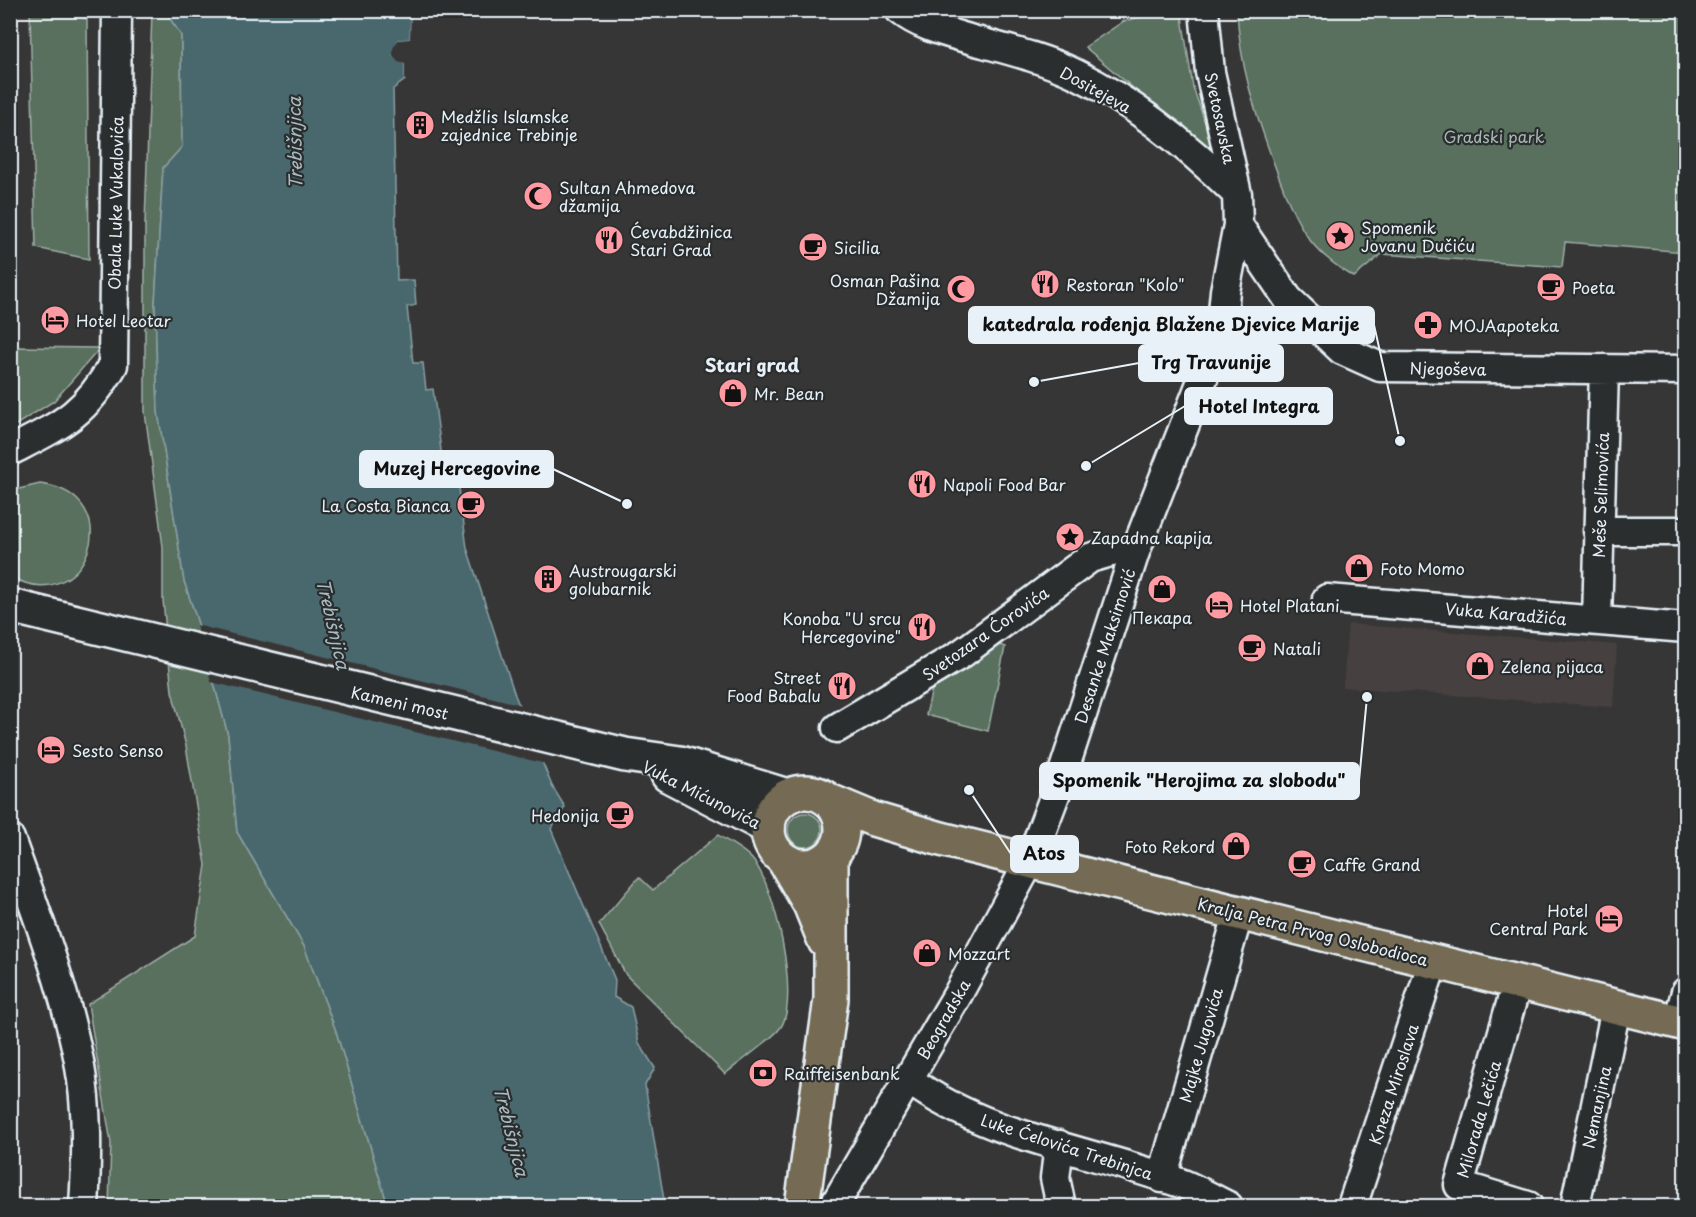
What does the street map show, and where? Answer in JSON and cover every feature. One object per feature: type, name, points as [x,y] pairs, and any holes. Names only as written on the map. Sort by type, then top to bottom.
[{"type":"main road","points":[[830,951],[810,904],[784,860],[769,840],[770,814],[787,796],[810,792],[822,795],[832,802],[873,819],[941,839]]},
{"type":"main road","points":[[802,1206],[831,999],[830,951],[837,846],[843,823],[832,802]]},
{"type":"main road","points":[[784,860],[795,865],[808,866],[837,846],[889,833],[941,839]]},
{"type":"main road","name":"Kralja Petra Prvog Oslobodioca","points":[[941,839],[1616,1008],[1683,1012]]},
{"type":"street","name":"Obala Luke Vukalovića","points":[[10,452],[65,422],[87,405],[113,365],[117,10]]},
{"type":"street","name":"Dositejeva","points":[[900,10],[923,25],[1001,48],[1076,74],[1128,105],[1190,150],[1237,194]]},
{"type":"street","name":"Svetosavska","points":[[1204,10],[1210,72],[1237,194],[1238,225]]},
{"type":"street","name":"Njegoševa","points":[[1238,225],[1288,299],[1342,350],[1380,367],[1686,370]]},
{"type":"street","name":"Desanke Maksimović","points":[[1030,861],[1061,779],[1135,552],[1221,332],[1225,291],[1238,225]]},
{"type":"street","name":"Meše Selimovića","points":[[1597,620],[1604,369]]},
{"type":"street","points":[[1598,531],[1686,531]]},
{"type":"street","name":"Svetozara Ćorovića","points":[[837,728],[961,654],[1090,558],[1114,551],[1135,552]]},
{"type":"street","name":"Vuka Karadžića","points":[[1327,599],[1686,628]]},
{"type":"street","name":"Kameni most","points":[[10,606],[105,631],[625,755]]},
{"type":"street","name":"Vuka Mićunovića","points":[[625,755],[680,763],[787,796]]},
{"type":"street","name":"Vuka Mićunovića","points":[[625,755],[768,827]]},
{"type":"street","points":[[10,839],[63,992],[80,1063],[88,1148],[84,1206]]},
{"type":"street","name":"Beogradska","points":[[834,1206],[909,1080],[1030,861]]},
{"type":"street","name":"Majke Jugovića","points":[[1162,1178],[1239,912]]},
{"type":"street","name":"Kneza Miroslava","points":[[1352,1206],[1433,962]]},
{"type":"street","name":"Milorada Lečića","points":[[1517,983],[1459,1185],[1528,1206]]},
{"type":"street","name":"Nemanjina","points":[[1575,1206],[1616,1008]]},
{"type":"street","name":"Luke Ćelovića Trebinjca","points":[[909,1080],[954,1108],[1040,1141],[1184,1185],[1228,1206]]},
{"type":"street","points":[[1059,1145],[1054,1178],[1061,1206]]},
{"type":"shaded area","name":"Zelena pijaca","points":[[1348,624],[1617,645],[1613,707],[1343,687]]},
{"type":"green space","points":[[30,11],[53,11],[87,19],[89,259],[36,248]]},
{"type":"green space","points":[[152,11],[165,11],[181,35],[182,147],[163,168],[155,304],[158,411],[184,581],[228,735],[237,832],[304,946],[336,1031],[388,1206],[109,1206],[111,1143],[88,1004],[195,936],[206,865],[186,746],[172,691],[163,600],[163,547],[145,412],[145,224]]},
{"type":"green space","points":[[1165,11],[1181,11],[1193,87],[1218,160],[1085,47],[1124,21]]},
{"type":"green space","name":"Gradski park","points":[[1237,11],[1685,11],[1685,252],[1565,242],[1562,267],[1382,254],[1354,277],[1341,269],[1314,245],[1303,230],[1288,201],[1249,87],[1241,50]]},
{"type":"green space","points":[[11,347],[100,348],[54,401],[11,428]]},
{"type":"green space","points":[[40,484],[68,493],[85,509],[91,530],[88,551],[77,570],[60,582],[37,585],[10,576],[11,494],[19,489]]},
{"type":"green space","points":[[997,644],[1005,647],[988,731],[926,715],[932,689],[976,661]]},
{"type":"green space","points":[[805,813],[817,818],[822,830],[817,842],[805,847],[793,842],[788,830],[793,818]]},
{"type":"green space","points":[[718,835],[748,855],[761,872],[776,915],[788,992],[786,1012],[781,1027],[725,1074],[626,975],[599,924],[639,877],[653,890]]},
{"type":"water","name":"Trebišnjica","points":[[165,11],[411,11],[410,39],[398,40],[393,56],[405,64],[405,80],[393,89],[397,281],[414,280],[416,305],[407,307],[413,363],[423,363],[426,390],[433,389],[442,458],[455,458],[467,548],[515,695],[552,786],[565,807],[551,829],[615,980],[614,997],[631,1007],[639,1043],[655,1068],[645,1085],[665,1206],[388,1206],[336,1031],[304,946],[237,832],[228,735],[184,581],[158,411],[155,304],[163,168],[182,147],[181,35]]},
{"type":"pier","points":[[414,10],[413,40],[400,43],[396,49],[400,60],[408,63],[408,80],[405,80],[405,64],[398,62],[393,56],[393,48],[398,40],[410,39],[411,11]]},
{"type":"pier","points":[[196,625],[522,705],[546,764],[211,682]]},
{"type":"place","name":"Medžlis Islamske zajednice Trebinje","points":[[420,125]]},
{"type":"place","name":"Sultan Ahmedova džamija","points":[[538,196]]},
{"type":"place","name":"Spomenik Jovanu Dučiću","points":[[1340,236]]},
{"type":"place","name":"Ćevabdžinica Stari Grad","points":[[609,240]]},
{"type":"place","name":"Sicilia","points":[[813,247]]},
{"type":"place","name":"Restoran \"Kolo\"","points":[[1045,284]]},
{"type":"place","name":"Poeta","points":[[1551,287]]},
{"type":"place","name":"Osman Pašina Džamija","points":[[961,289]]},
{"type":"place","name":"Hotel Leotar","points":[[55,320]]},
{"type":"place","name":"MOJAapoteka","points":[[1428,325]]},
{"type":"place","name":"Trg Travunije","points":[[1034,382]]},
{"type":"place","name":"Mr. Bean","points":[[733,393]]},
{"type":"place","name":"katedrala rođenja Blažene Djevice Marije","points":[[1400,441]]},
{"type":"place","name":"Hotel Integra","points":[[1086,466]]},
{"type":"place","name":"Napoli Food Bar","points":[[922,484]]},
{"type":"place","name":"Muzej Hercegovine","points":[[627,504]]},
{"type":"place","name":"La Costa Bianca","points":[[471,505]]},
{"type":"place","name":"Zapadna kapija","points":[[1070,537]]},
{"type":"place","name":"Foto Momo","points":[[1359,568]]},
{"type":"place","name":"Austrougarski golubarnik","points":[[548,579]]},
{"type":"place","name":"Пекара","points":[[1162,589]]},
{"type":"place","name":"Hotel Platani","points":[[1219,605]]},
{"type":"place","name":"Konoba \"U srcu Hercegovine\"","points":[[922,627]]},
{"type":"place","name":"Natali","points":[[1252,648]]},
{"type":"place","name":"Zelena pijaca","points":[[1480,666]]},
{"type":"place","name":"Street Food Babalu","points":[[842,686]]},
{"type":"place","name":"Spomenik \"Herojima za slobodu\"","points":[[1367,697]]},
{"type":"place","name":"Sesto Senso","points":[[51,750]]},
{"type":"place","name":"Atos","points":[[969,790]]},
{"type":"place","name":"Hedonija","points":[[620,815]]},
{"type":"place","name":"Foto Rekord","points":[[1236,846]]},
{"type":"place","name":"Caffe Grand","points":[[1302,864]]},
{"type":"place","name":"Hotel Central Park","points":[[1609,919]]},
{"type":"place","name":"Mozzart","points":[[927,953]]},
{"type":"place","name":"Raiffeisenbank","points":[[763,1073]]},
{"type":"district","name":"Stari grad","points":[[752,364]]}]
